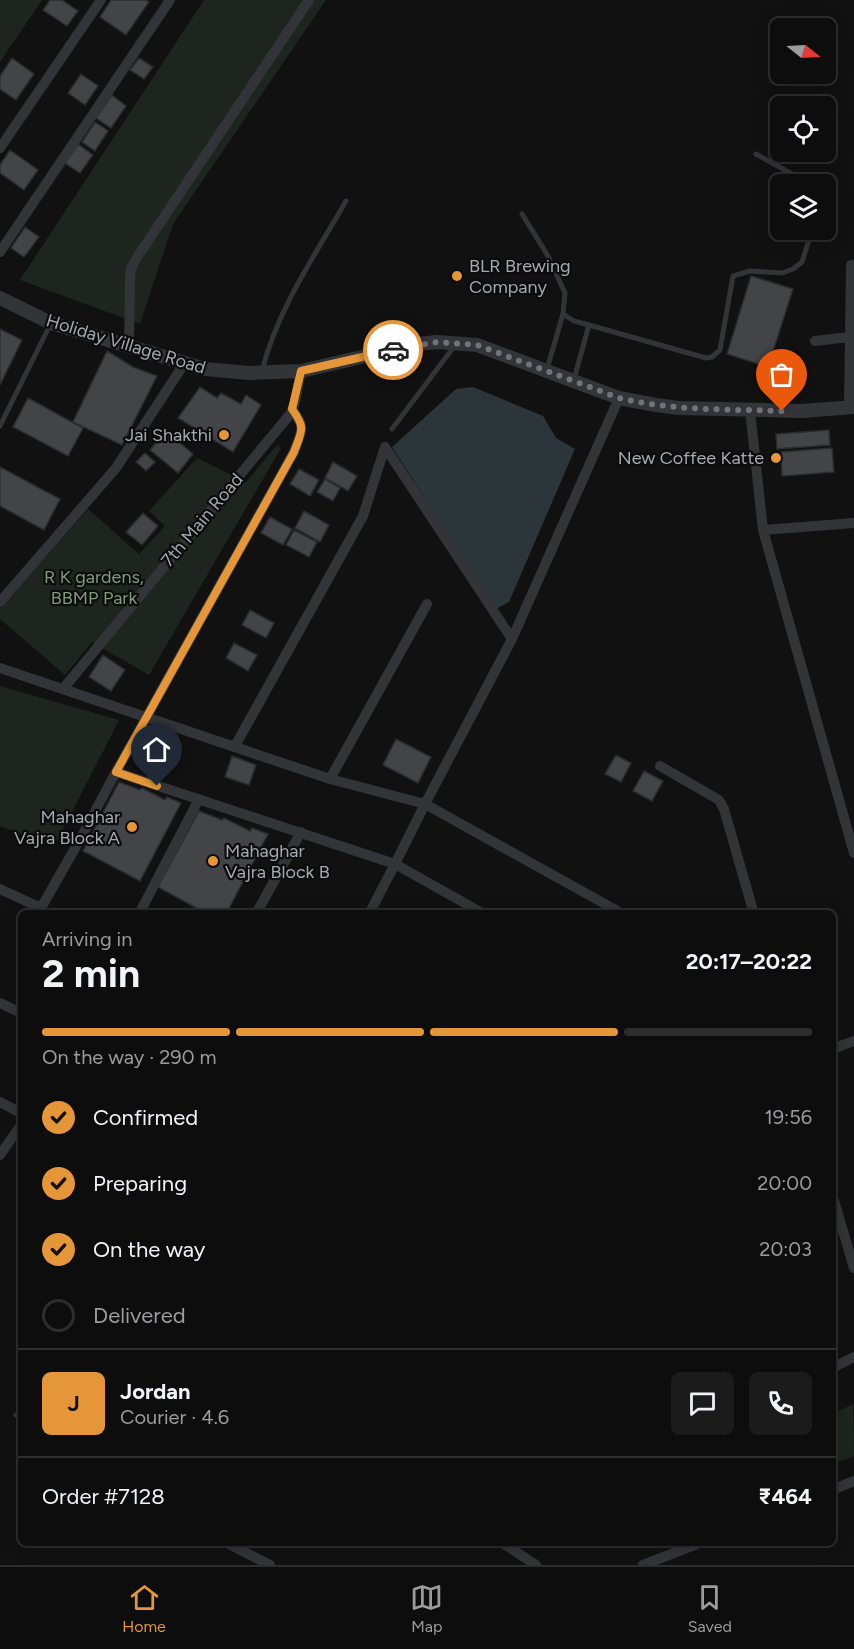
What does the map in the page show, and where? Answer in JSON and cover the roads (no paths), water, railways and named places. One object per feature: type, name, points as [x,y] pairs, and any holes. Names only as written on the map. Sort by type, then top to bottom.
[{"type":"street","points":[[0,148],[101,0]]},
{"type":"street","points":[[0,252],[170,0]]},
{"type":"street","points":[[129,346],[131,269],[136,259],[309,0]]},
{"type":"street","points":[[0,226],[10,234]]},
{"type":"street","points":[[851,265],[849,337],[852,407]]},
{"type":"street","name":"Holiday Village Road","points":[[0,297],[51,323],[205,369],[262,372],[301,371],[418,344],[457,342],[477,345],[619,398],[679,408],[802,411],[852,407]]},
{"type":"street","points":[[815,341],[849,337]]},
{"type":"street","points":[[0,602],[116,468],[184,364]]},
{"type":"street","name":"7th Main Road","points":[[63,689],[291,413],[301,371]]},
{"type":"street","points":[[371,910],[512,639],[619,398]]},
{"type":"street","points":[[41,908],[294,452],[303,430],[303,424],[292,409]]},
{"type":"street","points":[[750,410],[763,530],[854,853]]},
{"type":"street","points":[[235,746],[363,516],[385,447],[512,639]]},
{"type":"street","points":[[763,530],[854,523]]},
{"type":"street","points":[[330,779],[427,604]]},
{"type":"street","points":[[0,668],[330,779],[425,804],[616,910]]},
{"type":"street","points":[[660,766],[719,800],[724,809],[753,910]]},
{"type":"street","points":[[116,772],[395,864],[477,910]]},
{"type":"street","points":[[141,910],[199,799]]},
{"type":"street","points":[[258,910],[301,832]]},
{"type":"street","points":[[0,889],[44,910]]},
{"type":"street","points":[[0,1003],[18,1012]]},
{"type":"street","points":[[836,1048],[854,1041]]},
{"type":"street","points":[[0,1102],[18,1111]]},
{"type":"street","points":[[0,1155],[18,1129]]},
{"type":"street","points":[[836,1207],[854,1268]]},
{"type":"street","points":[[836,1366],[854,1357]]},
{"type":"street","points":[[836,1488],[854,1481]]},
{"type":"street","points":[[233,1546],[270,1565]]},
{"type":"street","points":[[507,1546],[536,1565]]},
{"type":"street","points":[[644,1565],[692,1546]]},
{"type":"lane","points":[[756,154],[791,174]]},
{"type":"lane","points":[[262,372],[267,353],[292,295],[346,201]]},
{"type":"lane","points":[[522,214],[548,256],[565,293],[563,314],[547,370]]},
{"type":"lane","points":[[563,314],[589,326],[706,358],[712,357],[720,350],[733,276],[750,271],[782,273],[793,269],[802,262],[809,240]]},
{"type":"lane","points":[[0,426],[51,323]]},
{"type":"lane","points":[[574,381],[589,326]]},
{"type":"lane","points":[[392,429],[457,342]]},
{"type":"place","name":"BLR Brewing Company","points":[[457,276]]},
{"type":"place","name":"Jai Shakthi","points":[[224,435]]},
{"type":"place","name":"New Coffee Katte","points":[[776,458]]},
{"type":"place","name":"Mahaghar Vajra Block A","points":[[132,827]]},
{"type":"place","name":"Mahaghar Vajra Block B","points":[[213,861]]},
{"type":"park label","name":"R K gardens, BBMP Park","points":[[94,587]]}]
